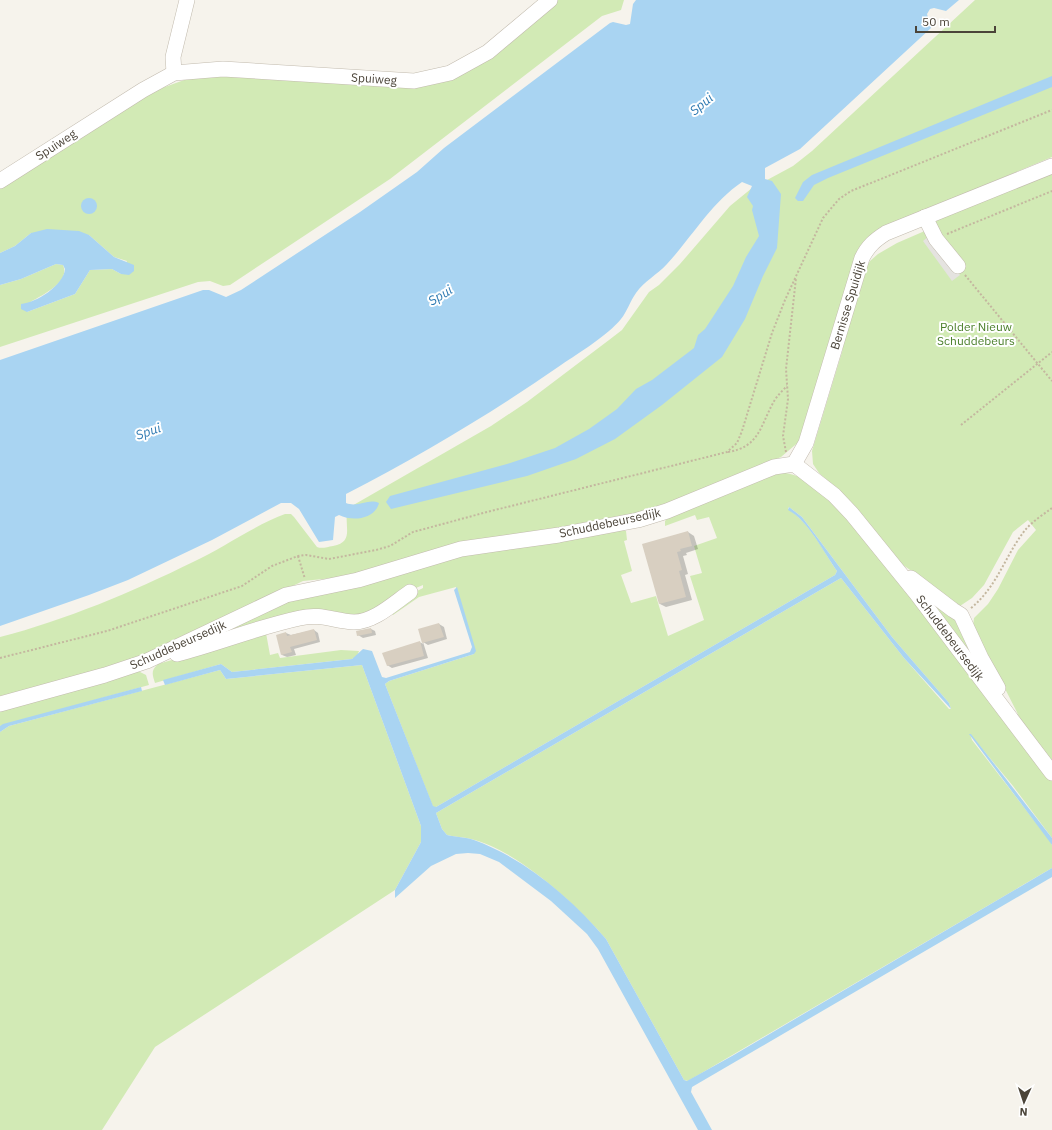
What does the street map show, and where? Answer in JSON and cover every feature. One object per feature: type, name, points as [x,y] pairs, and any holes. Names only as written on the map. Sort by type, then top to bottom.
[{"type":"street","points":[[174,73],[173,58],[187,0]]},
{"type":"street","name":"Spuiweg","points":[[0,181],[143,90],[174,73],[223,69],[414,81],[450,72],[488,52],[550,0]]},
{"type":"street","name":"Bernisse Spuidijk","points":[[794,464],[806,443],[862,258],[867,248],[875,239],[886,233],[1052,166]]},
{"type":"street","points":[[925,217],[936,239],[958,266]]},
{"type":"street","name":"Schuddebeursedijk","points":[[0,704],[105,675],[147,661],[286,595],[307,589],[358,580],[461,549],[559,535],[638,520],[667,511],[774,467],[794,464],[834,495],[852,514],[892,562],[1009,714],[1052,773]]},
{"type":"street","name":"Schuddebeursedijk","points":[[892,562],[961,615],[981,658],[1000,692],[1009,714]]},
{"type":"street","points":[[147,661],[200,648],[276,623],[306,617],[319,615],[356,622],[372,618],[410,592]]},
{"type":"path","points":[[727,452],[737,443],[742,431],[777,320],[823,218],[839,199],[851,191],[1052,110]]},
{"type":"path","points":[[936,239],[1052,191]]},
{"type":"path","points":[[958,266],[1052,381]]},
{"type":"path","points":[[794,464],[784,444],[787,355],[797,275]]},
{"type":"path","points":[[961,425],[1052,352]]},
{"type":"path","points":[[0,658],[107,631],[242,586],[272,566],[298,556],[306,555],[329,559],[376,550],[390,546],[413,532],[487,512],[738,450],[752,442],[757,436],[773,401],[787,386]]},
{"type":"path","points":[[961,615],[982,598],[990,588],[1017,541],[1027,528],[1052,508]]},
{"type":"path","points":[[298,556],[307,589]]},
{"type":"green space","points":[[558,0],[624,0],[621,10],[602,16],[390,179],[230,285],[223,286],[210,281],[198,282],[0,347],[0,285],[21,279],[56,264],[63,265],[63,278],[47,293],[29,303],[27,312],[75,294],[90,270],[112,269],[121,274],[127,261],[114,257],[89,235],[31,233],[15,246],[0,253],[0,184],[151,92],[187,79],[210,74],[411,85],[500,47]]},
{"type":"green space","points":[[975,0],[1052,0],[1052,157],[882,228],[867,239],[853,263],[801,440],[781,457],[671,506],[343,577],[303,581],[147,657],[0,698],[0,637],[74,614],[123,594],[193,562],[262,524],[285,514],[291,514],[294,517],[317,547],[325,548],[340,544],[345,540],[347,535],[347,512],[350,507],[491,426],[527,402],[622,330],[649,292],[659,285],[680,264],[730,206],[752,188],[793,166],[812,151]]},
{"type":"green space","name":"Polder Nieuw Schuddebeurs","points":[[1052,170],[1052,764],[1026,730],[973,626],[974,618],[988,604],[998,589],[1018,550],[1036,530],[1028,520],[1013,532],[984,585],[972,598],[960,606],[899,562],[845,496],[819,473],[813,464],[812,451],[842,352],[848,321],[863,273],[870,261],[878,254],[897,243],[927,230],[918,214]]},
{"type":"green space","points":[[779,472],[800,477],[809,482],[825,493],[849,515],[1052,776],[1052,838],[1013,786],[970,734],[972,740],[1050,841],[1052,845],[1052,868],[688,1081],[684,1080],[606,939],[594,925],[544,880],[507,854],[489,845],[471,839],[447,835],[442,829],[436,813],[841,578],[904,658],[949,709],[951,709],[949,703],[892,637],[802,517],[789,507],[788,509],[803,522],[816,538],[837,571],[835,575],[436,807],[433,807],[385,684],[389,681],[474,654],[467,623],[456,587],[419,597],[393,615],[389,609],[409,595],[423,588],[423,585],[404,593],[364,618],[319,613],[177,650],[287,600],[437,561],[617,528],[626,531],[627,540],[624,541],[632,571],[621,575],[631,603],[656,596],[668,636],[704,620],[690,576],[702,573],[694,546],[717,538],[709,517],[697,520],[695,515],[665,526],[665,521],[671,514]]},
{"type":"green space","points":[[906,575],[954,614],[1000,695]]},
{"type":"green space","points":[[266,633],[270,655],[278,653],[280,658],[341,650],[359,651],[357,656],[352,659],[232,672],[221,664],[155,683],[153,672],[154,668],[158,664]]},
{"type":"green space","points":[[362,665],[421,826],[421,842],[395,890],[155,1047],[102,1130],[0,1130],[0,732],[9,726],[220,670],[226,679]]},
{"type":"green space","points":[[136,670],[146,675],[149,685],[0,726],[0,708]]},
{"type":"shaded area","points":[[930,235],[960,275],[952,281],[923,241]]},
{"type":"water","name":"Spui","points":[[636,0],[959,0],[946,11],[934,8],[930,9],[927,14],[931,28],[800,149],[765,168],[765,179],[772,181],[781,194],[777,248],[763,276],[745,319],[722,357],[662,405],[615,439],[576,459],[527,476],[391,509],[386,502],[390,496],[507,464],[555,448],[589,429],[617,409],[636,389],[652,380],[694,348],[698,335],[705,329],[733,286],[746,257],[759,236],[752,210],[753,206],[747,197],[752,186],[742,182],[731,190],[711,210],[667,264],[639,289],[621,319],[601,338],[482,417],[429,449],[346,494],[346,503],[379,503],[373,513],[363,518],[351,518],[339,515],[335,517],[333,540],[319,542],[299,509],[291,503],[281,503],[212,540],[128,580],[0,626],[0,360],[203,290],[209,290],[226,297],[241,290],[360,212],[417,172],[444,148],[610,23],[630,24],[633,4]]},
{"type":"water","points":[[1052,76],[1052,87],[828,178],[814,185],[803,201],[798,201],[795,198],[803,182],[812,175]]},
{"type":"water","points":[[89,198],[95,200],[97,206],[95,212],[89,214],[83,212],[81,206],[83,200]]},
{"type":"water","points":[[47,229],[79,231],[89,235],[114,257],[134,265],[134,271],[129,275],[121,274],[112,269],[90,270],[75,294],[27,312],[21,309],[21,304],[41,297],[55,287],[60,281],[65,269],[63,265],[56,264],[21,279],[0,285],[0,253],[15,246],[31,233]]},
{"type":"water","points":[[789,507],[802,517],[892,637],[949,703],[951,709],[904,658],[841,578],[436,813],[442,829],[447,835],[474,840],[512,858],[546,881],[578,909],[606,939],[684,1080],[687,1081],[1052,868],[1052,877],[692,1087],[691,1092],[712,1130],[698,1130],[598,949],[587,934],[551,901],[499,862],[480,854],[456,854],[431,866],[395,898],[395,890],[421,842],[421,826],[362,665],[226,679],[220,670],[165,685],[163,680],[221,664],[232,672],[352,659],[363,649],[372,651],[382,677],[386,678],[470,652],[472,647],[454,590],[457,587],[476,651],[474,654],[389,681],[385,684],[433,806],[436,807],[835,575],[837,571],[809,529],[802,521],[788,510]]},
{"type":"water","points":[[141,687],[142,691],[9,726],[0,732],[0,726],[3,724]]},
{"type":"water","points":[[969,734],[971,734],[1052,838],[1052,845]]},
{"type":"building","points":[[688,531],[692,546],[680,549],[681,551],[677,552],[682,570],[679,571],[686,597],[659,604],[642,544]]},
{"type":"building","points":[[439,623],[444,637],[422,643],[418,629]]},
{"type":"building","points":[[371,628],[372,633],[357,636],[356,631]]},
{"type":"building","points":[[314,629],[317,640],[290,647],[292,652],[281,655],[276,635],[286,632],[287,636]]},
{"type":"building","points":[[420,641],[424,656],[387,666],[382,653]]}]
